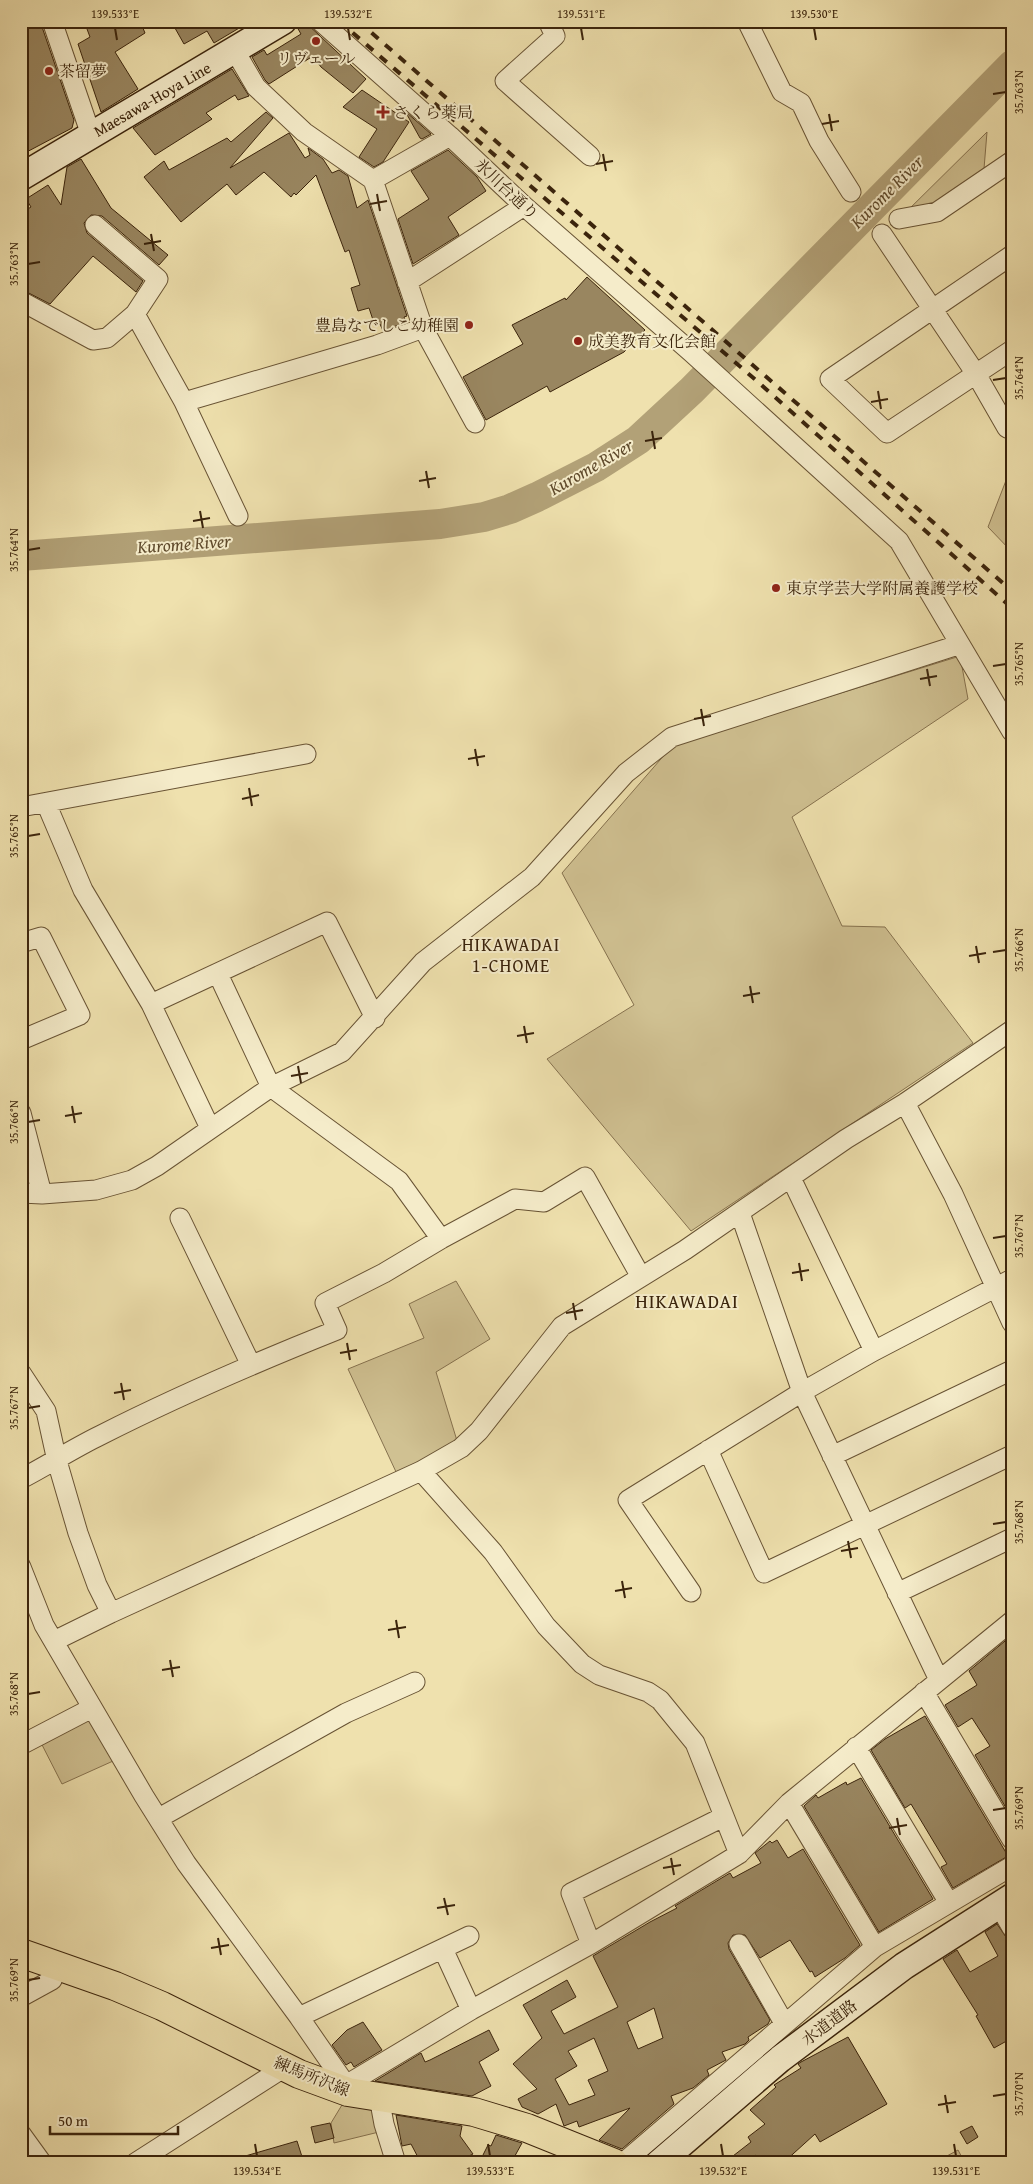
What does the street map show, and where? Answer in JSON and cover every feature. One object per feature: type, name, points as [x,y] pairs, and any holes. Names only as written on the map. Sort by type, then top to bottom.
[{"type":"main road","name":"練馬所沢線","points":[[21,1953],[162,2006],[285,2067],[347,2088],[379,2096],[483,2115],[527,2128],[614,2163]]},
{"type":"street","points":[[52,21],[91,135]]},
{"type":"street","name":"Maesawa-Hoya Line","points":[[21,177],[283,21]]},
{"type":"street","name":"氷川台通り","points":[[320,21],[899,541],[958,645],[1012,732]]},
{"type":"street","points":[[548,21],[556,36],[505,81],[590,156]]},
{"type":"street","points":[[747,21],[782,92],[801,104],[819,142],[851,192]]},
{"type":"street","points":[[235,51],[256,87],[304,132],[374,180],[423,328],[475,423]]},
{"type":"street","points":[[374,180],[450,136]]},
{"type":"street","points":[[899,219],[937,212],[1012,161]]},
{"type":"street","points":[[407,282],[524,206]]},
{"type":"street","points":[[21,301],[93,340],[107,338],[135,314],[158,279],[95,225]]},
{"type":"street","points":[[882,234],[976,374],[1007,428],[1012,426]]},
{"type":"street","points":[[1012,255],[830,379],[887,433],[1012,350]]},
{"type":"street","points":[[135,314],[184,402],[238,516]]},
{"type":"street","points":[[184,402],[377,345],[423,328]]},
{"type":"street","points":[[21,1193],[42,1194],[96,1190],[132,1180],[157,1166],[271,1087],[342,1052],[375,1018],[423,962],[532,877],[626,773],[672,737],[958,645]]},
{"type":"street","points":[[21,806],[46,803],[306,754]]},
{"type":"street","points":[[46,803],[83,890],[151,1004],[210,1128]]},
{"type":"street","points":[[151,1004],[327,922],[375,1018]]},
{"type":"street","points":[[21,943],[41,937],[80,1015],[21,1040]]},
{"type":"street","points":[[218,974],[271,1087],[399,1181],[441,1239]]},
{"type":"street","points":[[54,1641],[421,1471],[461,1448],[479,1431],[562,1326],[602,1303],[740,1213],[846,1139],[905,1103],[1012,1030]]},
{"type":"street","points":[[905,1103],[953,1194],[1012,1323]]},
{"type":"street","points":[[21,1113],[42,1194]]},
{"type":"street","points":[[21,1479],[99,1436],[251,1364],[337,1330],[325,1302],[384,1273],[441,1239],[515,1199],[544,1202],[585,1178],[641,1276]]},
{"type":"street","points":[[791,1178],[874,1351]]},
{"type":"street","points":[[740,1213],[802,1392],[897,1593],[932,1686],[1012,1840]]},
{"type":"street","points":[[180,1218],[251,1364]]},
{"type":"street","points":[[691,1592],[628,1500],[802,1392],[994,1286],[1012,1279]]},
{"type":"street","points":[[832,1456],[1012,1370]]},
{"type":"street","points":[[21,1373],[46,1411],[57,1460],[78,1533],[97,1585],[111,1613]]},
{"type":"street","points":[[708,1450],[764,1573],[1012,1455]]},
{"type":"street","points":[[421,1471],[492,1552],[546,1626],[582,1664],[599,1675],[648,1692],[660,1700],[695,1743],[739,1854]]},
{"type":"street","points":[[897,1593],[1012,1538]]},
{"type":"street","points":[[21,1567],[37,1609],[54,1641],[92,1708],[186,1863],[299,2017],[347,2088],[471,2010],[591,1944],[739,1854],[789,1803],[1012,1620]]},
{"type":"street","points":[[159,1818],[346,1713],[415,1682]]},
{"type":"street","points":[[21,1745],[92,1708]]},
{"type":"street","points":[[856,1747],[950,1903]]},
{"type":"street","points":[[789,1803],[874,1947]]},
{"type":"street","points":[[591,1944],[571,1893],[723,1817]]},
{"type":"street","points":[[623,2163],[874,1947],[1012,1866]]},
{"type":"street","points":[[1005,1901],[1012,1928]]},
{"type":"street","name":"水道道路","points":[[659,2163],[780,2059],[904,1966],[1005,1901]]},
{"type":"street","points":[[299,2017],[469,1936]]},
{"type":"street","points":[[739,1944],[784,2023]]},
{"type":"street","points":[[443,1949],[471,2010]]},
{"type":"street","points":[[21,1997],[52,1980],[58,1966]]},
{"type":"street","points":[[135,2163],[285,2067]]},
{"type":"street","points":[[379,2096],[384,2124],[396,2163]]},
{"type":"street","points":[[21,2134],[42,2163]]},
{"type":"shaded area","points":[[987,132],[983,181],[899,219]]},
{"type":"shaded area","points":[[1012,465],[1012,552],[988,527]]},
{"type":"shaded area","points":[[960,656],[968,699],[792,817],[842,926],[885,927],[973,1043],[691,1231],[547,1059],[634,1005],[562,873],[673,745]]},
{"type":"shaded area","points":[[456,1281],[490,1339],[436,1372],[458,1444],[397,1474],[348,1369],[424,1338],[409,1304]]},
{"type":"shaded area","points":[[95,1710],[122,1757],[62,1784],[37,1735]]},
{"type":"shaded area","points":[[348,2095],[378,2099],[383,2131],[334,2143],[331,2123]]},
{"type":"shaded area","points":[[958,2150],[965,2163],[934,2163]]},
{"type":"building","points":[[21,21],[40,21],[74,120],[72,128],[21,155]]},
{"type":"building","points":[[84,21],[140,21],[145,33],[115,52],[138,89],[101,112],[78,44],[90,37]]},
{"type":"building","points":[[171,21],[251,21],[214,43],[207,31],[184,44]]},
{"type":"building","points":[[298,21],[304,21],[366,79],[353,93],[321,67],[313,56],[269,84],[265,80],[252,57],[264,50],[267,55],[301,34],[297,27]]},
{"type":"building","points":[[232,69],[249,96],[238,100],[235,95],[206,113],[212,119],[155,155],[133,128]]},
{"type":"building","points":[[362,90],[409,122],[383,162],[374,167],[359,157],[377,129],[343,107]]},
{"type":"building","points":[[405,111],[431,134],[422,139],[420,138]]},
{"type":"building","points":[[266,112],[273,118],[230,168],[289,133],[305,158],[310,155],[308,148],[323,159],[332,173],[339,170],[348,176],[357,208],[368,200],[407,316],[404,317],[406,322],[383,331],[380,324],[375,326],[369,308],[358,311],[351,288],[360,285],[349,250],[345,252],[316,175],[296,195],[294,193],[291,197],[264,172],[236,195],[227,184],[181,222],[144,177],[164,161],[169,170],[227,138],[231,142]]},
{"type":"building","points":[[448,150],[477,177],[486,191],[448,217],[459,235],[413,264],[398,219],[429,199],[411,171]]},
{"type":"building","points":[[81,159],[111,208],[168,255],[159,265],[102,216],[91,215],[84,223],[87,233],[143,281],[136,292],[93,256],[50,304],[21,289],[21,213],[31,207],[26,199],[48,185],[61,205],[67,167]]},
{"type":"building","name":"成美教育文化会館","points":[[587,277],[645,330],[624,352],[550,392],[547,386],[486,420],[463,377],[523,344],[512,325],[565,298],[566,300]]},
{"type":"building","points":[[1005,1641],[1012,1652],[1012,1811],[1009,1813],[975,1755],[990,1746],[972,1718],[958,1727],[945,1705],[977,1685],[969,1671]]},
{"type":"building","points":[[925,1716],[1008,1856],[953,1888],[941,1867],[947,1864],[911,1804],[905,1808],[871,1750],[885,1739]]},
{"type":"building","points":[[861,1778],[933,1899],[879,1932],[804,1806],[816,1795],[818,1798],[846,1782],[847,1785]]},
{"type":"building","points":[[777,1840],[788,1858],[803,1849],[860,1945],[845,1958],[815,1977],[790,1940],[760,1958],[745,1935],[733,1935],[728,1943],[729,1949],[770,2020],[768,2024],[748,2037],[749,2040],[745,2044],[722,2052],[726,2060],[707,2070],[709,2075],[693,2088],[671,2096],[674,2104],[622,2149],[599,2140],[630,2108],[579,2127],[577,2121],[564,2126],[556,2104],[538,2114],[522,2107],[518,2099],[537,2089],[513,2064],[542,2038],[523,2005],[567,1980],[576,1997],[551,2011],[564,2034],[618,2007],[593,1956],[677,1908],[675,1906],[730,1873],[733,1878],[761,1863],[755,1853],[770,1841],[772,1843]],"holes":[[[654,2008],[663,2038],[638,2049],[627,2022]],[[594,2038],[608,2071],[588,2080],[595,2095],[569,2105],[555,2079],[577,2066],[568,2051]]]},
{"type":"building","points":[[997,1924],[1006,1937],[1012,1939],[1012,2038],[994,2048],[976,2016],[978,2015],[943,1959],[957,1950],[970,1972],[998,1956],[985,1932]]},
{"type":"building","points":[[363,2022],[382,2050],[354,2067],[351,2062],[346,2065],[332,2045],[347,2030]]},
{"type":"building","points":[[489,2030],[499,2050],[479,2062],[491,2086],[472,2096],[375,2081],[421,2053],[425,2062]]},
{"type":"building","points":[[848,2037],[887,2104],[820,2142],[815,2134],[783,2163],[764,2163],[756,2155],[746,2163],[724,2163],[751,2142],[748,2137],[765,2124],[750,2110],[776,2087],[774,2085],[801,2068],[798,2064],[801,2062]]},
{"type":"building","points":[[396,2115],[462,2126],[460,2136],[473,2154],[455,2163],[421,2163],[411,2144],[402,2146]]},
{"type":"building","points":[[330,2123],[334,2138],[315,2143],[311,2127]]},
{"type":"building","points":[[972,2126],[978,2137],[967,2144],[960,2132]]},
{"type":"building","points":[[496,2135],[522,2143],[511,2163],[479,2163],[488,2145],[491,2146]]},
{"type":"building","points":[[297,2141],[304,2163],[235,2163],[235,2159]]},
{"type":"waterway","name":"Kurome River","points":[[21,556],[440,524],[484,517],[510,509],[537,497],[596,467],[638,440],[692,390],[1012,65]]},
{"type":"railway","points":[[339,21],[758,382],[1012,608]]},
{"type":"railway","points":[[358,21],[1012,591]]},
{"type":"place","name":"リヴェール","points":[[316,41]]},
{"type":"place","name":"茶留夢","points":[[49,71]]},
{"type":"place","name":"さくら薬局","points":[[383,112]]},
{"type":"place","name":"豊島なでしこ幼稚園","points":[[469,325]]},
{"type":"place","name":"成美教育文化会館","points":[[578,341]]},
{"type":"place","name":"東京学芸大学附属養護学校","points":[[776,588]]},
{"type":"district","name":"HIKAWADAI 1-CHOME","points":[[511,955]]},
{"type":"district","name":"HIKAWADAI","points":[[687,1301]]}]
